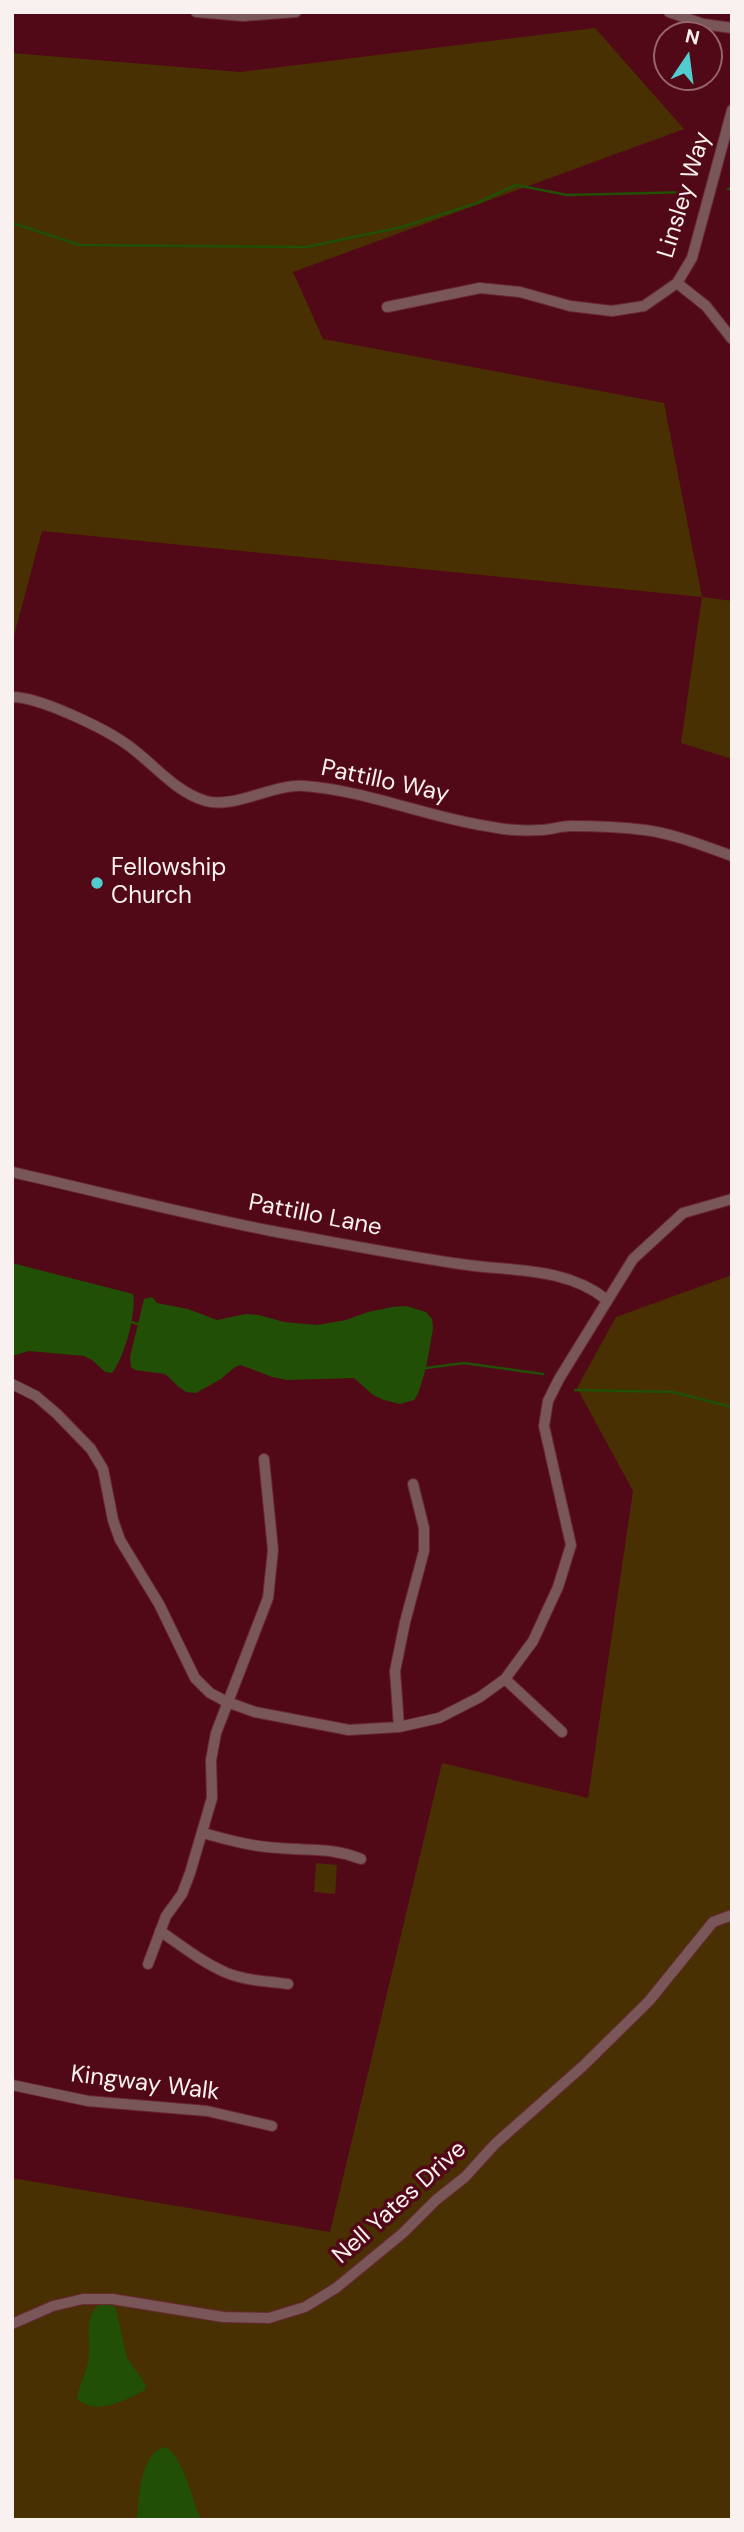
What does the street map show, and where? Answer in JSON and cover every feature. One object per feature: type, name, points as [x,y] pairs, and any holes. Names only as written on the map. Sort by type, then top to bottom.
[{"type":"street","points":[[196,12],[243,16],[296,12]]},
{"type":"street","points":[[669,12],[703,24],[732,28]]},
{"type":"street","name":"Linsley Way","points":[[387,306],[480,288],[520,292],[570,306],[612,311],[644,306],[677,283],[692,258],[732,110]]},
{"type":"street","points":[[677,283],[706,306],[732,339]]},
{"type":"street","name":"Pattillo Way","points":[[12,697],[46,704],[91,723],[130,746],[158,772],[208,802],[221,802],[299,785],[319,787],[492,827],[540,830],[568,826],[646,830],[681,838],[732,856]]},
{"type":"street","name":"Pattillo Lane","points":[[12,1172],[274,1231],[462,1265],[567,1278],[594,1290],[607,1300]]},
{"type":"street","points":[[12,1384],[36,1396],[91,1449],[103,1469],[113,1520],[128,1556],[139,1568],[159,1604],[195,1678],[209,1693],[255,1712],[349,1730],[400,1727],[439,1718],[480,1697],[505,1679],[533,1641],[558,1587],[571,1545],[544,1426],[548,1401],[633,1259],[683,1213],[732,1199]]},
{"type":"street","points":[[148,1964],[166,1916],[182,1894],[203,1833],[212,1798],[211,1760],[216,1733],[268,1598],[272,1550],[264,1459]]},
{"type":"street","points":[[400,1727],[395,1671],[405,1622],[425,1551],[424,1528],[413,1484]]},
{"type":"street","points":[[505,1679],[562,1732]]},
{"type":"street","points":[[203,1833],[277,1848],[338,1851],[361,1860]]},
{"type":"street","name":"Nell Yates Drive","points":[[12,2324],[53,2306],[83,2299],[112,2299],[223,2317],[269,2318],[305,2307],[337,2288],[466,2176],[495,2144],[583,2066],[649,2001],[713,1922],[732,1915]]},
{"type":"street","points":[[160,1931],[198,1958],[229,1974],[288,1984]]},
{"type":"street","name":"Kingway Walk","points":[[12,2085],[88,2101],[207,2111],[272,2126]]},
{"type":"shaded area","points":[[595,28],[684,129],[293,272],[323,339],[664,403],[702,597],[42,531],[12,643],[12,53],[240,72]]},
{"type":"shaded area","points":[[702,597],[732,601],[732,759],[681,743]]},
{"type":"shaded area","points":[[12,1263],[133,1294],[133,1312],[128,1335],[112,1373],[105,1372],[84,1356],[29,1351],[12,1356]]},
{"type":"shaded area","points":[[732,1275],[732,2520],[12,2520],[12,2178],[330,2232],[442,1763],[588,1798],[633,1491],[577,1388],[616,1317]]},
{"type":"shaded area","points":[[152,1297],[157,1303],[188,1309],[217,1320],[246,1314],[317,1325],[392,1307],[406,1306],[426,1312],[432,1319],[433,1329],[418,1394],[414,1400],[400,1404],[373,1395],[354,1378],[287,1380],[241,1365],[196,1393],[186,1392],[165,1374],[135,1370],[131,1367],[130,1357],[144,1299]]},
{"type":"shaded area","points":[[316,1863],[337,1865],[335,1894],[314,1892]]},
{"type":"shaded area","points":[[106,2299],[113,2303],[116,2309],[127,2358],[146,2385],[145,2390],[102,2407],[85,2404],[77,2399],[88,2361],[92,2312]]},
{"type":"shaded area","points":[[166,2447],[183,2470],[201,2520],[137,2520],[142,2477],[146,2466],[157,2450]]},
{"type":"waterway","points":[[12,223],[80,245],[306,247],[402,227],[477,203],[516,185],[567,195],[690,192]]},
{"type":"waterway","points":[[131,1322],[138,1324]]},
{"type":"waterway","points":[[426,1368],[464,1363],[543,1374]]},
{"type":"waterway","points":[[575,1390],[673,1392],[732,1407]]},
{"type":"place","name":"Fellowship Church","points":[[97,883]]}]
